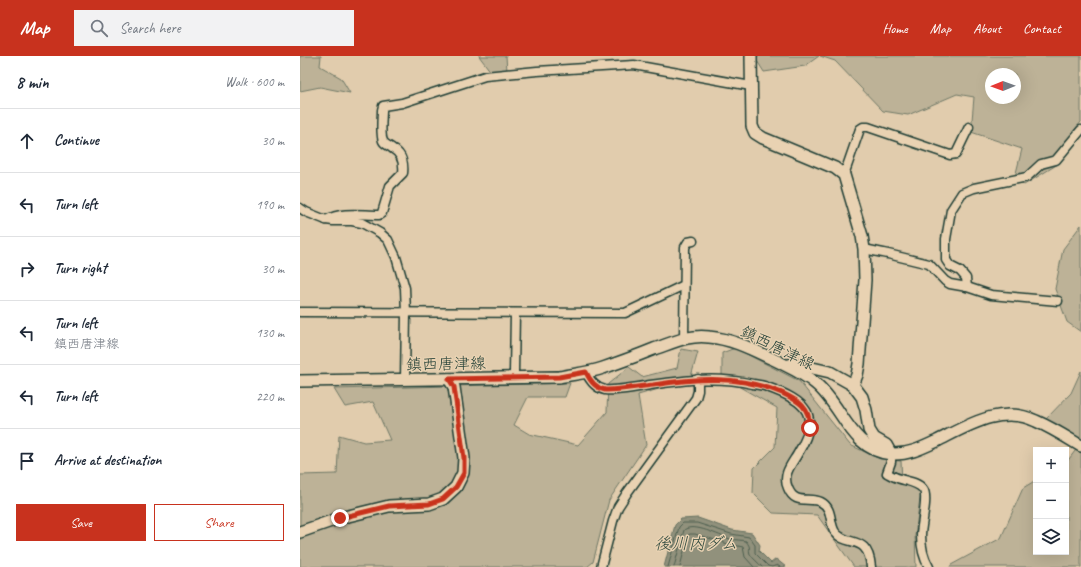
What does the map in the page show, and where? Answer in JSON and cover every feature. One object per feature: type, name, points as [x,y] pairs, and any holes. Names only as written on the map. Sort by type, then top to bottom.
[{"type":"main road","points":[[751,56],[752,126],[755,133],[762,138],[835,168],[844,176],[862,236],[864,249],[865,280],[859,364],[853,386]]},
{"type":"main road","name":"鎮西唐津線","points":[[300,381],[559,377],[601,369],[684,339],[699,336],[727,340],[744,346],[805,375],[831,400],[854,435],[865,444],[881,452],[903,454],[919,450],[979,420],[994,416],[1008,415],[1022,416],[1035,420],[1081,446]]},
{"type":"main road","points":[[784,365],[795,364],[830,372],[853,386],[862,397],[866,410],[869,430],[874,438],[886,445],[891,454]]},
{"type":"main road","points":[[300,532],[340,518],[389,506],[429,504],[443,499],[456,487],[464,473],[464,458],[454,387],[449,379]]},
{"type":"street","points":[[326,220],[344,214],[379,216],[382,213],[390,186],[403,173],[404,168],[401,157],[395,150],[386,145],[383,141],[382,110],[383,106],[386,105],[402,103],[484,76],[634,65],[751,86]]},
{"type":"street","points":[[844,176],[860,129],[863,127],[868,127],[950,155],[956,154],[969,127]]},
{"type":"street","points":[[967,286],[966,278],[960,271],[950,266],[946,260],[946,239],[951,210],[962,193],[974,188],[1027,177],[1041,164],[1056,160],[1081,130]]},
{"type":"street","points":[[300,208],[326,220],[362,223],[380,233],[388,240],[396,257],[405,288],[405,380]]},
{"type":"street","points":[[684,339],[685,248],[688,242],[693,241]]},
{"type":"street","points":[[864,249],[929,264],[944,281],[950,284],[967,286],[991,295],[1058,301]]},
{"type":"street","points":[[300,312],[625,313],[684,285]]},
{"type":"street","points":[[514,313],[514,374]]},
{"type":"street","points":[[586,372],[590,380],[597,387],[606,390],[685,380],[723,379],[766,386],[792,398],[801,404],[807,411],[810,419],[810,428],[786,475],[787,487],[795,498],[816,501],[826,506],[830,513],[836,532],[840,536],[859,543],[865,548],[870,559],[871,567]]},
{"type":"street","points":[[601,567],[618,507],[696,398],[698,391],[698,379]]},
{"type":"street","points":[[891,454],[891,462],[887,472],[895,478],[912,482],[924,491],[925,497],[921,533],[922,551],[929,567]]},
{"type":"shaded area","points":[[300,56],[321,56],[320,66],[341,78],[350,93],[320,87],[300,91]]},
{"type":"shaded area","points":[[479,56],[506,56],[507,71],[491,72]]},
{"type":"shaded area","points":[[754,56],[819,56],[805,66],[764,72]]},
{"type":"shaded area","points":[[820,56],[1081,56],[1081,122],[1072,133],[1058,164],[1024,185],[1015,177],[1022,149],[971,132],[974,97],[957,94],[908,115],[883,111],[835,61]]},
{"type":"shaded area","points":[[1081,225],[1081,332],[1067,322],[1055,289],[1063,249]]},
{"type":"shaded area","points":[[735,348],[799,381],[850,445],[880,459],[901,461],[902,481],[921,490],[915,536],[916,567],[854,567],[817,515],[773,513],[753,493],[754,468],[775,447],[777,408],[722,377],[722,353]]},
{"type":"shaded area","points":[[681,349],[698,352],[690,380],[638,395],[646,445],[609,500],[593,562],[587,567],[300,567],[300,475],[337,474],[339,435],[364,442],[390,440],[373,402],[345,407],[334,389],[570,383],[565,397],[528,397],[514,425],[529,434],[578,445],[607,412],[608,384],[629,367],[642,377],[677,368]]},
{"type":"shaded area","points":[[1081,371],[1081,442],[1046,419],[1071,393]]},
{"type":"shaded area","points":[[1081,443],[1081,567],[950,567],[951,565],[1001,538],[1023,488],[1033,482],[1033,555],[1069,555],[1069,459]]},
{"type":"water","name":"後川内ダム","points":[[698,518],[732,530],[752,533],[760,545],[759,551],[771,563],[776,559],[786,567],[664,567],[675,525],[681,519]]},
{"type":"route","points":[[340,518],[389,506],[429,504],[443,499],[456,487],[464,473],[464,458],[454,387],[449,379],[559,377],[586,372],[590,380],[597,387],[606,390],[698,379],[741,381],[766,386],[792,398],[801,404],[807,411],[810,419],[810,428]]}]
